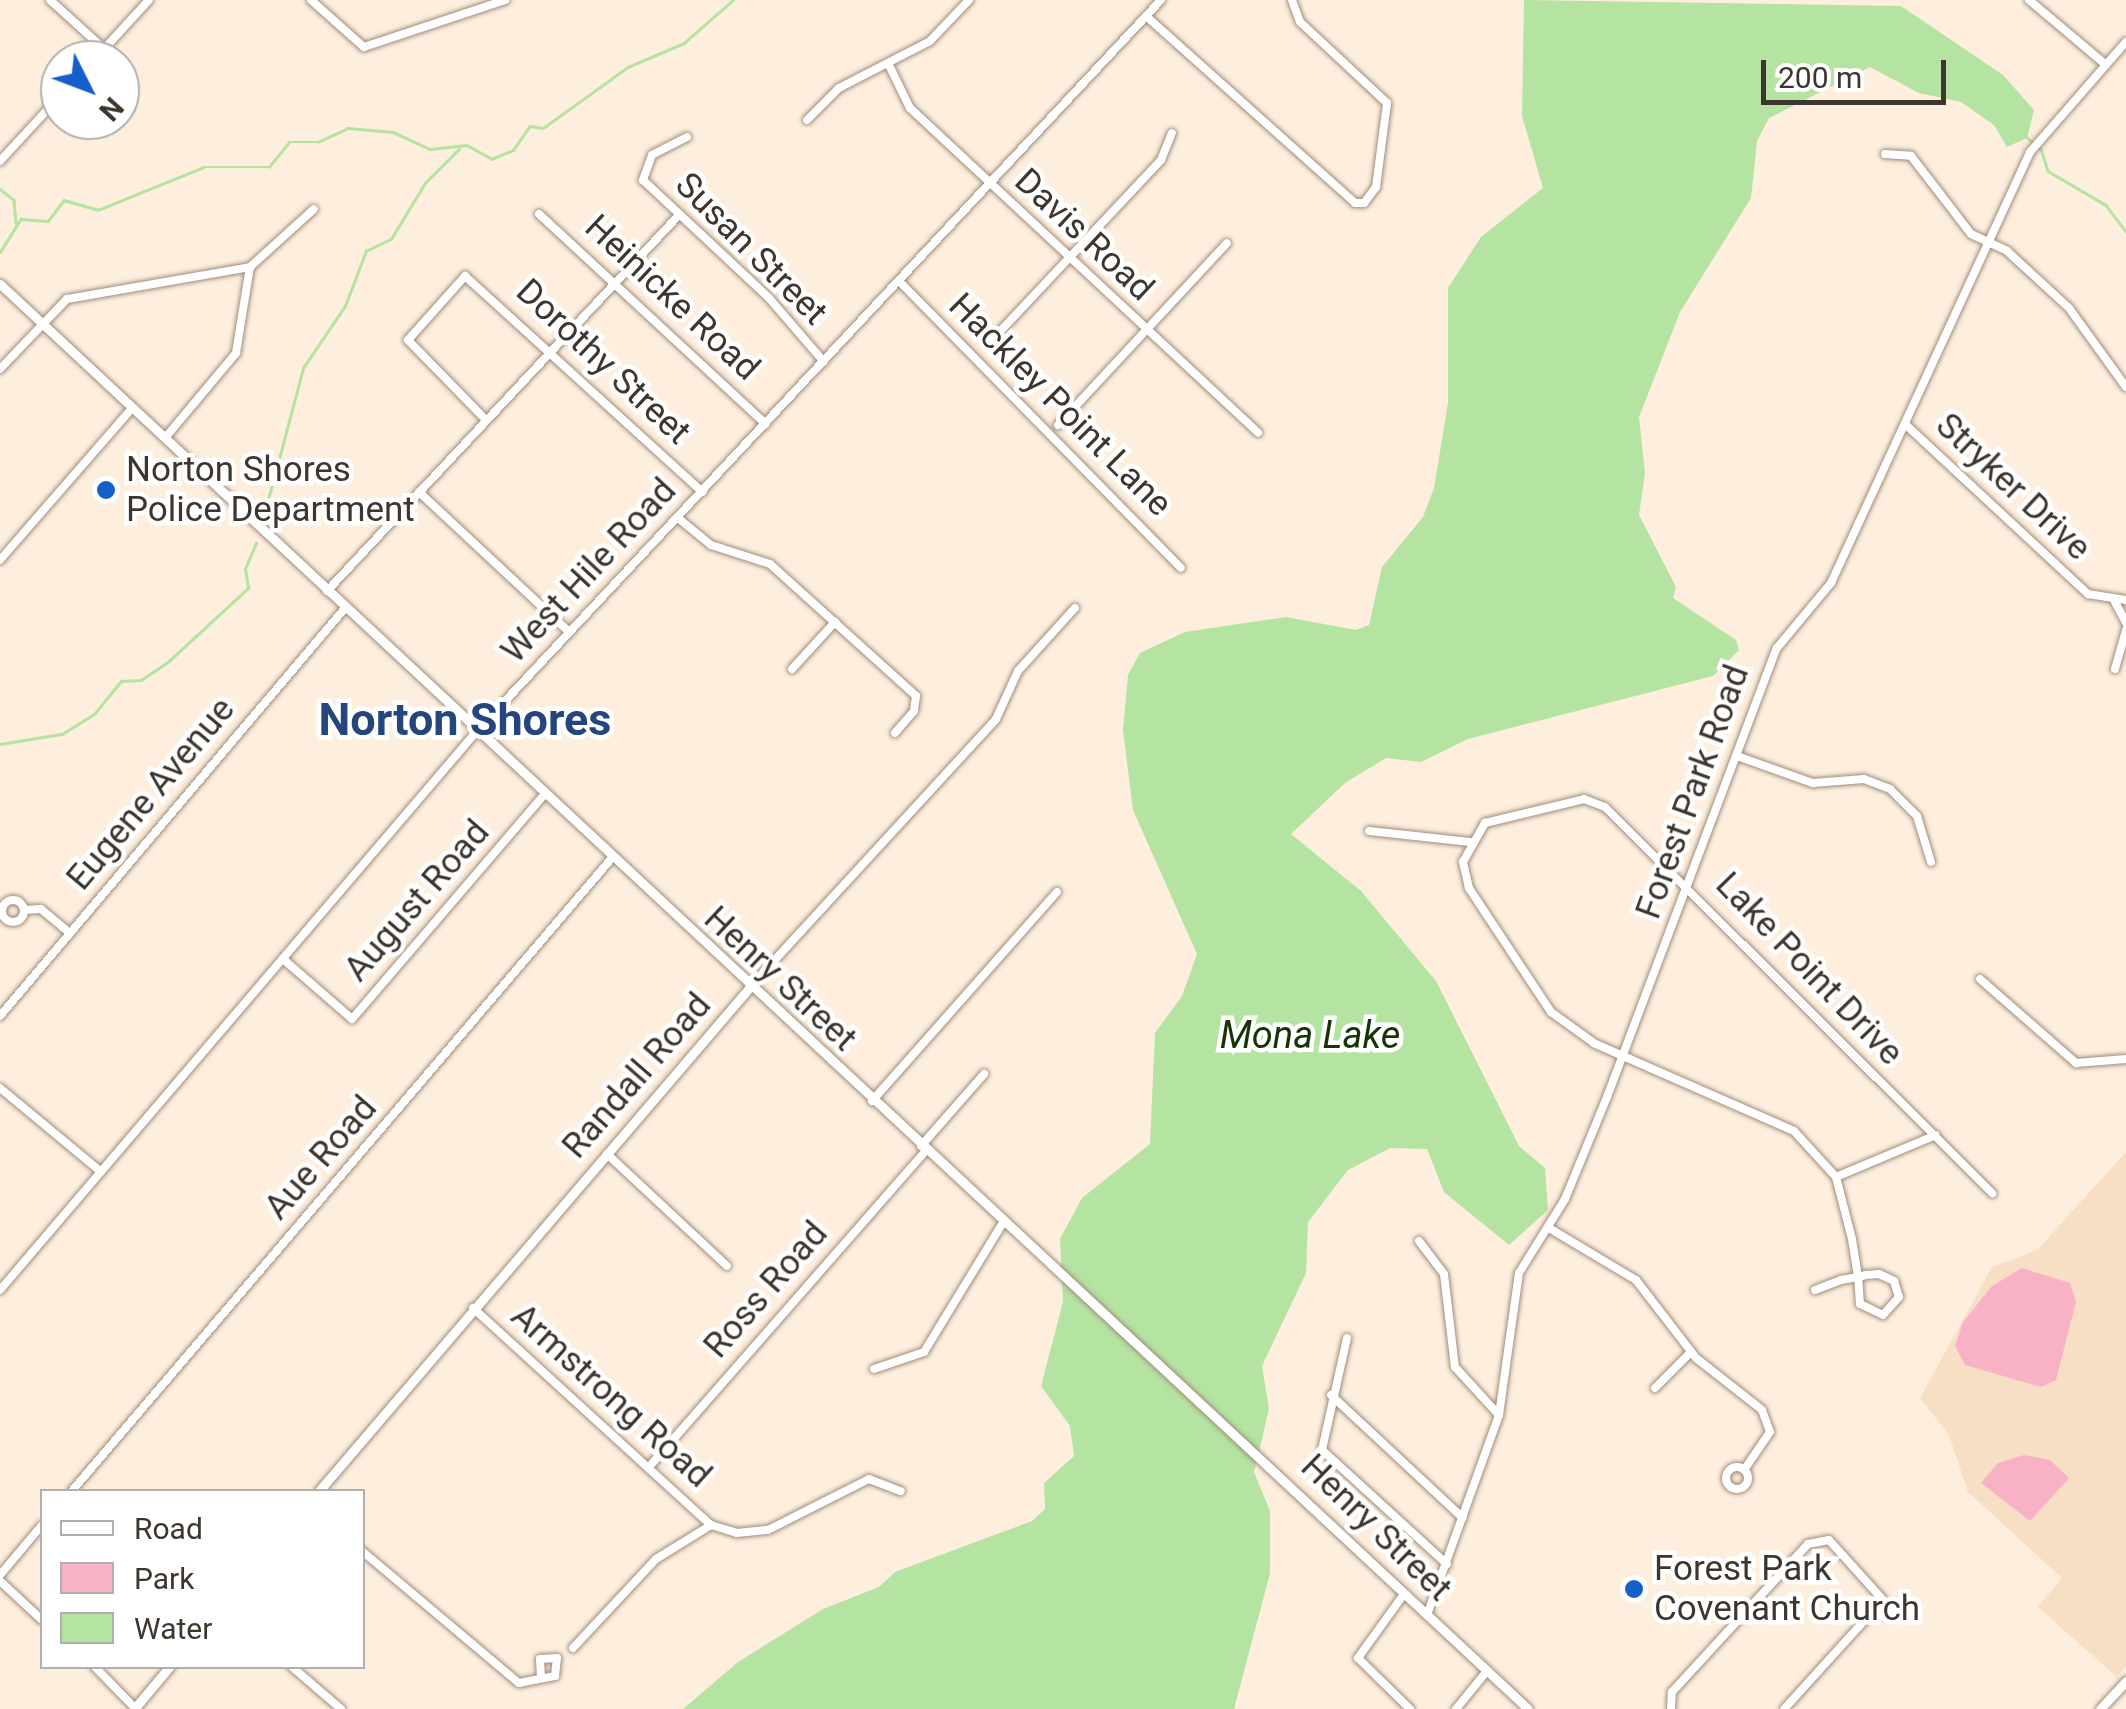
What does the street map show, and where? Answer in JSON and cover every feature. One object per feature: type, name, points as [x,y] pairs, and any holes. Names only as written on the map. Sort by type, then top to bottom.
[{"type":"street","points":[[50,0],[94,40]]},
{"type":"street","points":[[112,40],[148,0]]},
{"type":"street","points":[[310,0],[364,47],[505,0]]},
{"type":"street","points":[[806,120],[839,88],[930,41],[969,0]]},
{"type":"street","name":"West Hile Road","points":[[0,1290],[477,731],[1161,0]]},
{"type":"street","points":[[1146,16],[1356,204],[1364,202],[1376,187],[1387,103],[1300,22],[1292,0]]},
{"type":"street","points":[[2029,0],[2106,64]]},
{"type":"street","name":"Forest Park Road","points":[[1427,1615],[1499,1416],[1519,1274],[1549,1228],[1623,1057],[1777,648],[1828,588],[2030,152],[2042,133],[2126,42]]},
{"type":"street","name":"Davis Road","points":[[889,64],[906,103],[1258,434]]},
{"type":"street","points":[[0,161],[40,118]]},
{"type":"street","points":[[992,340],[1161,160],[1172,134]]},
{"type":"street","name":"Susan Street","points":[[687,137],[652,155],[641,174],[824,362]]},
{"type":"street","points":[[1885,154],[1912,156],[1971,234],[1988,243],[2069,308],[2126,387]]},
{"type":"street","points":[[0,369],[66,298],[96,288],[250,267],[314,209]]},
{"type":"street","name":"Heinicke Road","points":[[539,214],[766,424]]},
{"type":"street","points":[[327,591],[678,215]]},
{"type":"street","points":[[1058,425],[1227,244]]},
{"type":"street","points":[[164,438],[236,353],[250,267]]},
{"type":"street","name":"Dorothy Street","points":[[486,420],[408,340],[464,276],[702,492]]},
{"type":"street","name":"Hackley Point Lane","points":[[899,281],[1181,568]]},
{"type":"street","name":"Henry Street","points":[[0,284],[611,859],[1297,1490],[1528,1709]]},
{"type":"street","points":[[0,560],[132,408]]},
{"type":"street","name":"Stryker Drive","points":[[1906,424],[2088,594],[2115,602]]},
{"type":"street","points":[[419,492],[569,632]]},
{"type":"street","points":[[678,518],[711,545],[770,564],[916,696],[914,711],[895,733]]},
{"type":"street","points":[[2114,670],[2126,626],[2115,602],[2126,600]]},
{"type":"street","name":"Eugene Avenue","points":[[0,1016],[345,608]]},
{"type":"street","name":"Randall Road","points":[[321,1489],[750,988],[996,719],[1019,670],[1076,608]]},
{"type":"street","points":[[792,669],[835,622]]},
{"type":"street","points":[[1736,756],[1814,783],[1864,779],[1890,789],[1917,816],[1931,862]]},
{"type":"street","name":"August Road","points":[[283,959],[352,1019],[544,795]]},
{"type":"street","name":"Lake Point Drive","points":[[1470,842],[1492,819],[1595,800],[1688,883],[1774,982],[1992,1193]]},
{"type":"street","points":[[1369,831],[1470,842],[1463,862],[1469,888],[1542,999],[1577,1033],[1623,1057],[1794,1130],[1836,1177],[1858,1277],[1860,1304],[1872,1314],[1897,1304],[1887,1276],[1858,1277],[1815,1290]]},
{"type":"street","name":"Aue Road","points":[[75,1489],[611,859]]},
{"type":"street","points":[[872,1101],[1058,892]]},
{"type":"street","points":[[24,910],[40,909],[70,933]]},
{"type":"street","points":[[1980,979],[2076,1063],[2126,1059]]},
{"type":"street","name":"Ross Road","points":[[649,1467],[984,1074]]},
{"type":"street","points":[[0,1088],[100,1172]]},
{"type":"street","points":[[1836,1177],[1936,1135]]},
{"type":"street","points":[[606,1154],[727,1266]]},
{"type":"street","points":[[874,1368],[924,1352],[1004,1221]]},
{"type":"street","points":[[1549,1228],[1636,1280],[1690,1352],[1770,1421],[1766,1444],[1744,1470]]},
{"type":"street","points":[[1418,1241],[1444,1274],[1455,1368],[1499,1416]]},
{"type":"street","name":"Armstrong Road","points":[[473,1308],[711,1525]]},
{"type":"street","points":[[1347,1338],[1331,1395],[1322,1450],[1446,1564]]},
{"type":"street","points":[[1655,1388],[1690,1352]]},
{"type":"street","points":[[1331,1395],[1463,1518]]},
{"type":"street","points":[[573,1648],[656,1559],[711,1525],[737,1533],[768,1530],[869,1479],[901,1492]]},
{"type":"street","points":[[40,1528],[0,1578],[40,1618]]},
{"type":"street","points":[[1671,1709],[1672,1692],[1808,1544],[1828,1540],[1882,1600],[1784,1709]]},
{"type":"street","points":[[365,1554],[520,1683],[541,1676]]},
{"type":"street","points":[[1404,1594],[1358,1658],[1410,1709]]},
{"type":"street","points":[[97,1669],[135,1708],[168,1669]]},
{"type":"street","points":[[294,1669],[341,1709]]},
{"type":"street","points":[[1456,1709],[1487,1671]]},
{"type":"street","points":[[2100,1709],[2126,1681]]},
{"type":"shaded area","points":[[2126,1152],[2126,1666],[2117,1677],[2038,1607],[2062,1578],[1968,1492],[1949,1435],[1920,1398],[1992,1267],[2037,1250]]},
{"type":"green space","points":[[2022,1268],[2070,1283],[2076,1302],[2056,1380],[2041,1387],[1965,1365],[1955,1346],[1963,1322],[1992,1286]]},
{"type":"green space","points":[[2024,1455],[2050,1460],[2069,1478],[2030,1521],[1981,1483],[1998,1463]]},
{"type":"water","name":"Mona Lake","points":[[1524,0],[1901,6],[2003,75],[2034,110],[2027,138],[2007,147],[1994,125],[1961,102],[1919,93],[1870,67],[1769,118],[1757,141],[1751,198],[1680,312],[1639,417],[1645,473],[1639,515],[1676,587],[1673,598],[1736,640],[1739,650],[1713,676],[1468,739],[1421,762],[1386,758],[1345,783],[1291,834],[1361,891],[1436,981],[1519,1146],[1545,1168],[1548,1210],[1509,1245],[1444,1192],[1427,1149],[1390,1148],[1348,1170],[1308,1222],[1306,1273],[1262,1366],[1269,1409],[1254,1472],[1270,1511],[1270,1573],[1234,1709],[683,1709],[738,1662],[823,1609],[879,1587],[895,1572],[1032,1521],[1045,1509],[1044,1483],[1074,1456],[1070,1426],[1041,1386],[1063,1302],[1060,1239],[1082,1198],[1150,1144],[1155,1033],[1182,996],[1197,954],[1133,810],[1123,730],[1128,675],[1140,653],[1185,632],[1286,617],[1356,630],[1369,625],[1382,567],[1423,517],[1434,488],[1448,403],[1448,288],[1481,237],[1543,188],[1522,116]]},
{"type":"waterway","points":[[0,252],[21,219],[48,221],[64,200],[98,210],[204,167],[269,167],[289,142],[318,142],[348,128],[393,132],[430,149],[467,145],[492,159],[513,150],[530,126],[543,128],[628,67],[684,43],[733,0]]},
{"type":"waterway","points":[[2025,136],[2041,149],[2048,171],[2106,205],[2126,232]]},
{"type":"waterway","points":[[264,515],[303,368],[345,306],[366,251],[391,239],[425,183],[459,149]]},
{"type":"waterway","points":[[0,189],[14,200],[16,223]]},
{"type":"waterway","points":[[0,744],[62,734],[95,713],[121,681],[141,680],[169,661],[248,588],[245,569],[256,543]]},
{"type":"place","name":"Norton Shores Police Department","points":[[106,490]]},
{"type":"place","name":"Forest Park Covenant Church","points":[[1634,1589]]},
{"type":"district","name":"Norton Shores","points":[[465,720]]}]
